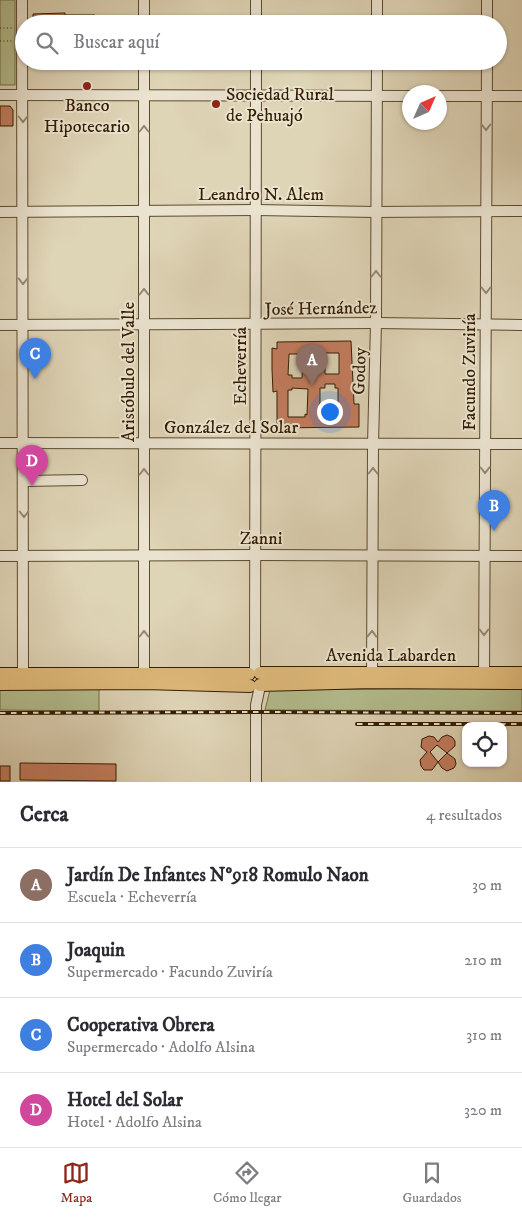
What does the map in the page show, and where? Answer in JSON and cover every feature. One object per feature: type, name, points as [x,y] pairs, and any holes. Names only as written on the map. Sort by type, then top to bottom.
[{"type":"main road","name":"Avenida Labarden","points":[[0,684],[23,679],[144,678],[255,680],[484,677],[522,673]]},
{"type":"main road","name":"Avenida Labarden","points":[[0,674],[23,679]]},
{"type":"main road","name":"Avenida Labarden","points":[[484,677],[522,683]]},
{"type":"street","points":[[22,0],[22,15]]},
{"type":"street","points":[[144,0],[144,15]]},
{"type":"street","points":[[256,0],[256,15]]},
{"type":"street","points":[[377,0],[377,15]]},
{"type":"street","points":[[487,0],[487,15]]},
{"type":"street","points":[[23,70],[23,679]]},
{"type":"street","name":"Aristóbulo del Valle","points":[[144,70],[144,678]]},
{"type":"street","name":"Echeverría","points":[[256,70],[256,782]]},
{"type":"street","name":"Godoy","points":[[372,678],[377,70]]},
{"type":"street","name":"Facundo Zuviría","points":[[484,677],[487,70]]},
{"type":"street","points":[[0,95],[402,96]]},
{"type":"street","points":[[447,96],[522,96]]},
{"type":"street","name":"Leandro N. Alem","points":[[0,212],[144,210],[522,211]]},
{"type":"street","name":"José Hernández","points":[[0,325],[376,323],[522,325]]},
{"type":"street","name":"González del Solar","points":[[0,443],[522,444]]},
{"type":"street","points":[[24,480],[82,480]]},
{"type":"street","name":"Zanni","points":[[0,556],[256,554],[522,556]]},
{"type":"path","points":[[0,28],[15,28]]},
{"type":"path","points":[[0,41],[15,41]]},
{"type":"green space","points":[[0,0],[15,0],[15,85],[0,85]]},
{"type":"green space","points":[[0,687],[99,688],[99,711],[0,710]]},
{"type":"green space","points":[[522,688],[522,711],[265,710],[270,690]]},
{"type":"building","points":[[65,13],[65,15],[33,15]]},
{"type":"building","points":[[0,106],[10,106],[13,110],[13,126],[0,126]]},
{"type":"building","points":[[351,341],[354,404],[359,404],[359,427],[277,428],[277,391],[273,392],[272,348],[277,349],[277,342]],"holes":[[[325,353],[339,353],[339,374],[325,374]],[[289,354],[303,354],[302,378],[292,378],[292,375],[288,375]],[[325,384],[335,384],[335,388],[338,388],[338,416],[320,416],[320,388],[325,388]],[[292,388],[308,389],[307,415],[305,414],[305,417],[288,417],[288,390],[292,390]]]},
{"type":"building","points":[[447,735],[452,737],[455,741],[455,746],[447,753],[437,745],[430,752],[438,762],[432,770],[424,770],[421,766],[420,760],[427,752],[421,747],[422,739],[429,736],[434,737],[438,742]]},
{"type":"building","points":[[447,753],[455,759],[456,764],[454,768],[447,771],[438,762]]},
{"type":"building","points":[[20,763],[116,764],[116,781],[20,780]]},
{"type":"building","points":[[0,766],[10,766],[10,781],[0,781]]},
{"type":"railway","points":[[0,713],[522,713]]},
{"type":"railway","points":[[357,724],[522,724]]},
{"type":"place","name":"Banco Hipotecario","points":[[87,86]]},
{"type":"place","name":"Sociedad Rural de Pehuajó","points":[[216,104]]},
{"type":"place","name":"Cooperativa Obrera","points":[[35,379]]},
{"type":"place","name":"Jardín De Infantes Nº918 Romulo Naon","points":[[312,385]]},
{"type":"place","name":"Hotel del Solar","points":[[32,486]]},
{"type":"place","name":"Joaquin","points":[[494,531]]}]
